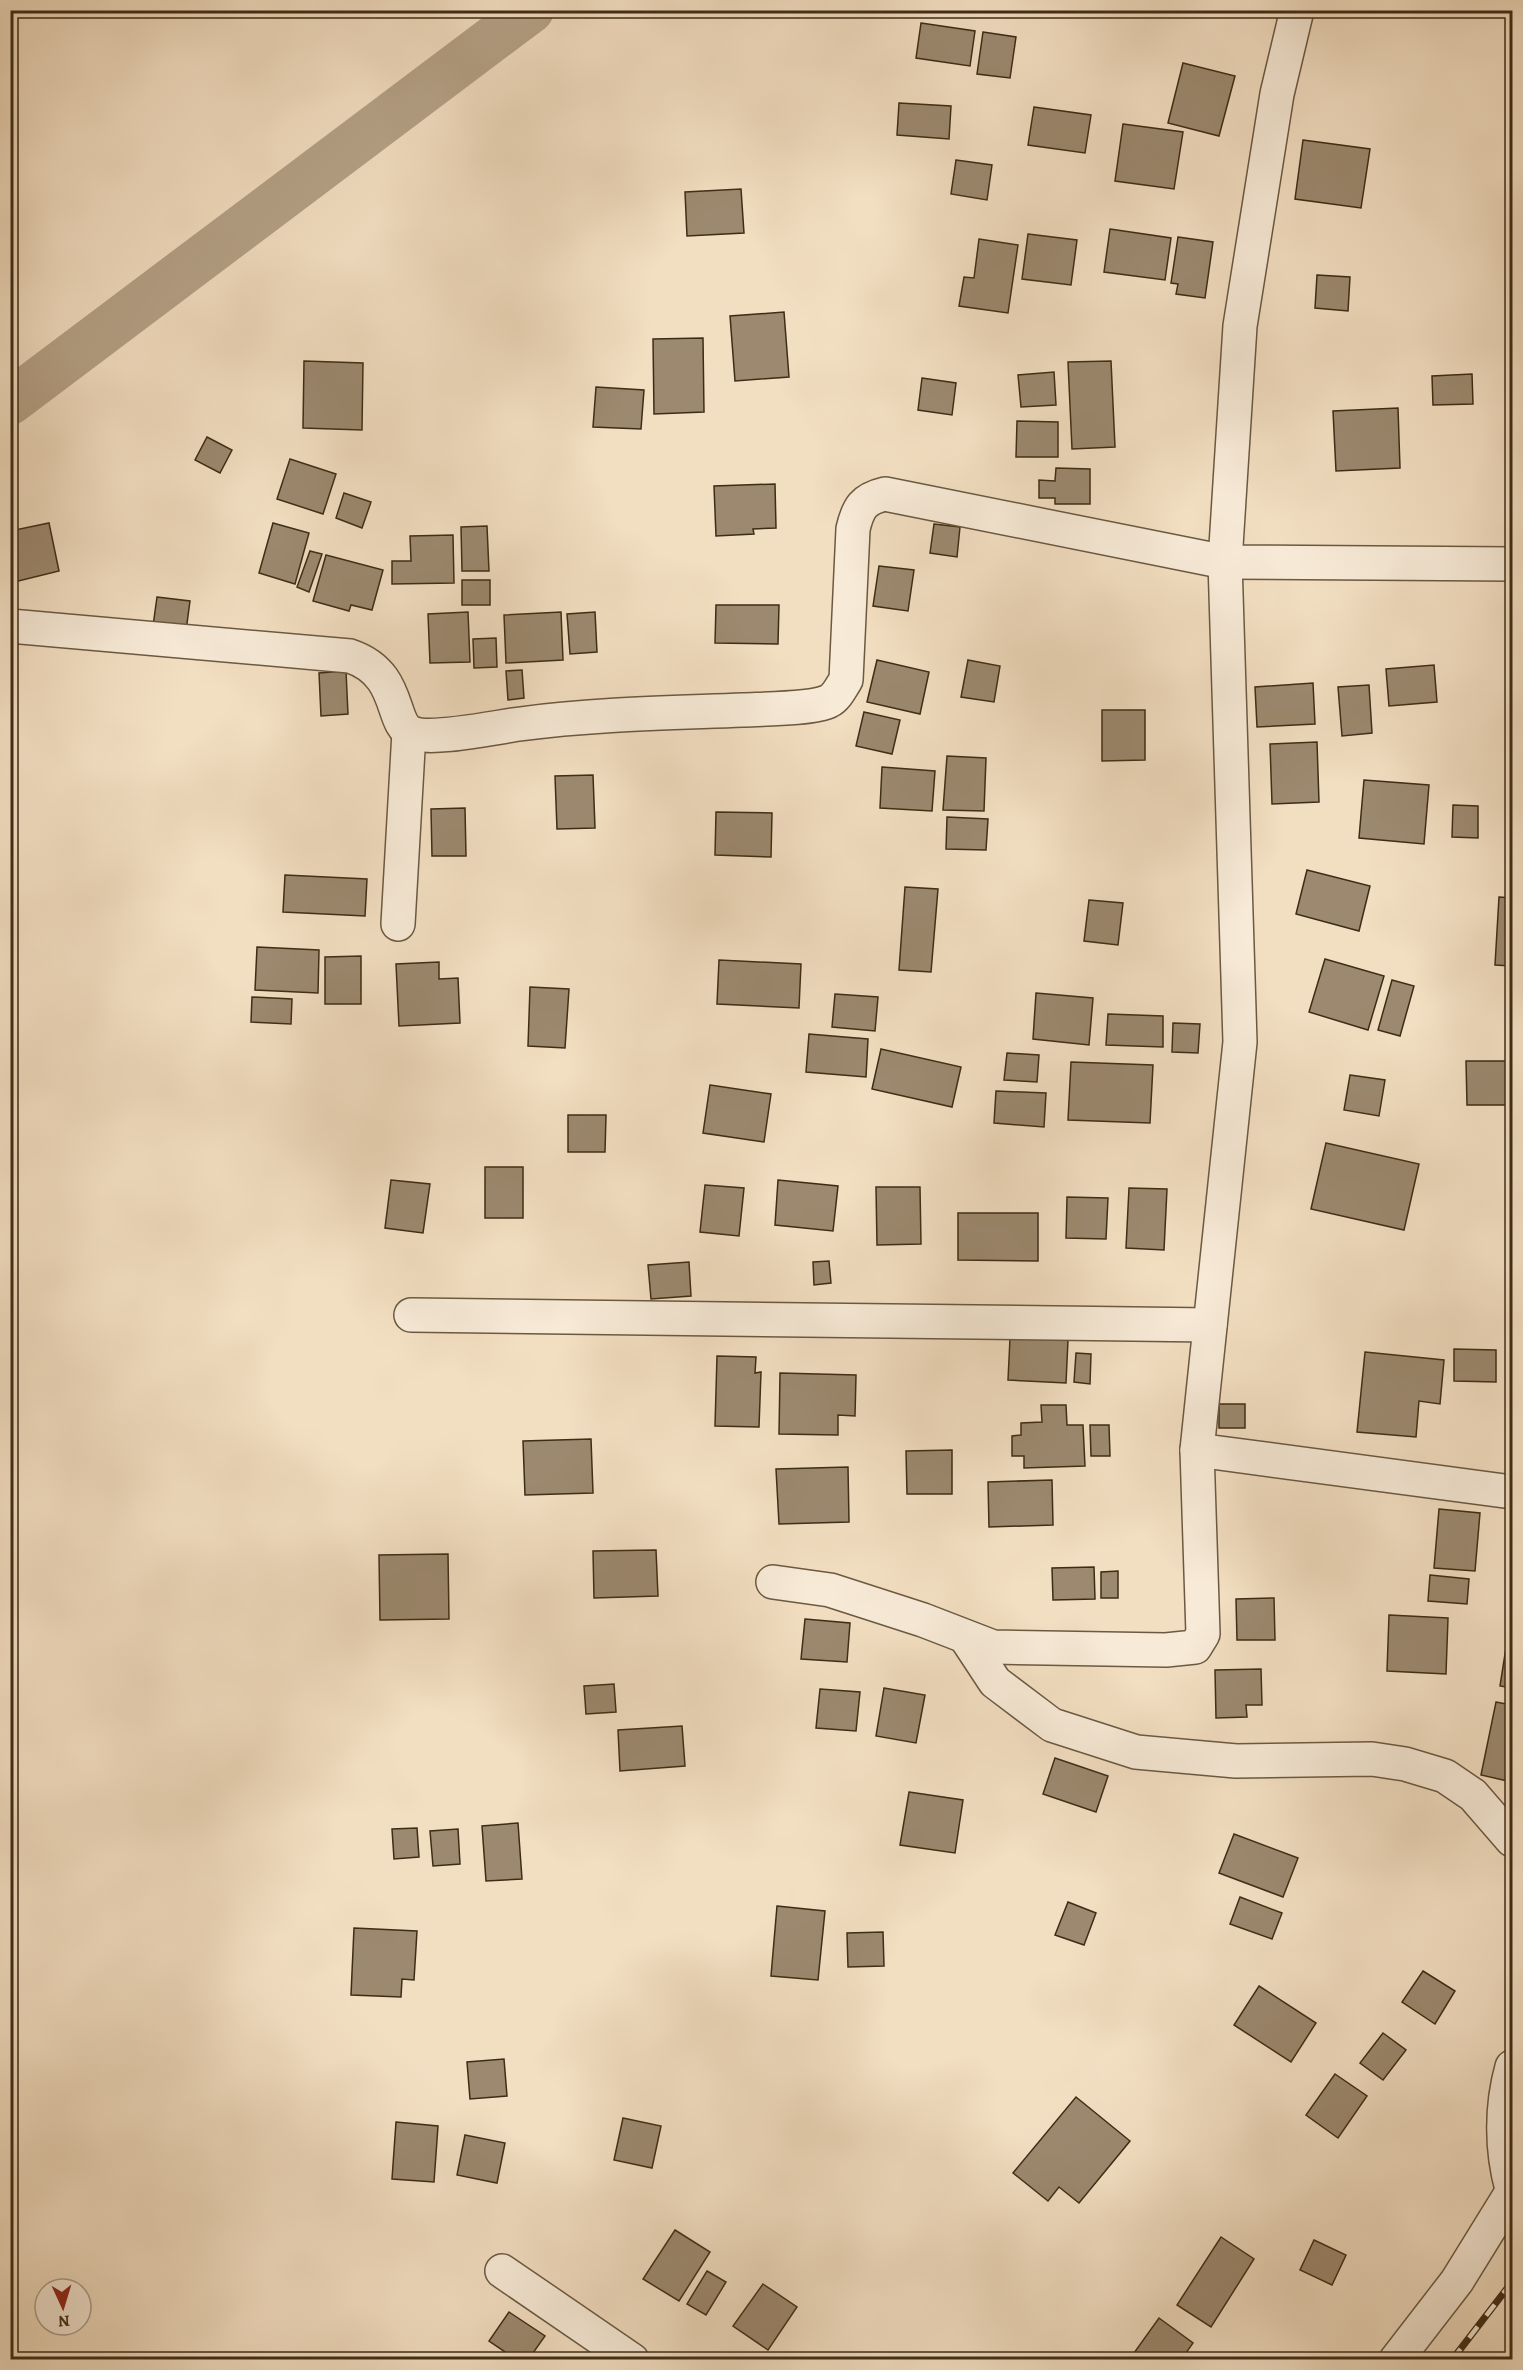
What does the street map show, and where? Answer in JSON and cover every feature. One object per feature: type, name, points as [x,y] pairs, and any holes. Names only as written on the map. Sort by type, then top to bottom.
[{"type":"street","points":[[773,1582],[830,1590],[922,1620],[993,1647],[1166,1650],[1195,1647],[1203,1634],[1197,1450],[1240,1041],[1225,562],[1240,326],[1277,94],[1297,10]]},
{"type":"street","points":[[10,626],[350,656],[366,662],[381,675],[391,691],[402,726],[409,732],[432,735],[558,719],[761,709],[829,701],[839,692],[846,680],[853,529],[857,512],[863,503],[872,497],[885,494],[1225,562],[1512,564]]},
{"type":"street","points":[[398,924],[409,732]]},
{"type":"street","points":[[411,1315],[1210,1325]]},
{"type":"street","points":[[1197,1450],[1512,1492]]},
{"type":"street","points":[[966,1638],[995,1682],[1052,1725],[1136,1752],[1236,1761],[1372,1759],[1405,1764],[1444,1776],[1473,1795],[1512,1840]]},
{"type":"street","points":[[1396,2360],[1457,2281],[1512,2190],[1506,2165],[1505,2093],[1512,2067]]},
{"type":"street","points":[[502,2271],[632,2360]]},
{"type":"building","points":[[921,23],[975,31],[970,66],[916,58]]},
{"type":"building","points":[[983,32],[1016,37],[1010,78],[977,74]]},
{"type":"building","points":[[1183,63],[1235,76],[1219,136],[1168,123]]},
{"type":"building","points":[[899,103],[951,106],[949,139],[897,135]]},
{"type":"building","points":[[1034,107],[1091,115],[1085,153],[1028,145]]},
{"type":"building","points":[[1123,124],[1183,132],[1174,189],[1115,181]]},
{"type":"building","points":[[1303,140],[1370,149],[1361,208],[1295,199]]},
{"type":"building","points":[[956,160],[992,165],[987,200],[951,194]]},
{"type":"building","points":[[741,189],[744,233],[687,236],[685,192]]},
{"type":"building","points":[[1110,229],[1171,238],[1165,280],[1104,272]]},
{"type":"building","points":[[1028,234],[1077,240],[1071,285],[1022,279]]},
{"type":"building","points":[[1178,237],[1213,242],[1205,298],[1176,294],[1178,284],[1171,283]]},
{"type":"building","points":[[979,239],[1018,245],[1008,313],[959,306],[964,277],[974,278]]},
{"type":"building","points":[[1317,275],[1350,277],[1348,311],[1315,308]]},
{"type":"building","points":[[784,312],[789,377],[735,381],[730,316]]},
{"type":"building","points":[[703,338],[704,412],[654,414],[653,339]]},
{"type":"building","points":[[304,361],[363,363],[362,430],[303,428]]},
{"type":"building","points":[[1111,361],[1115,447],[1072,449],[1068,362]]},
{"type":"building","points":[[1054,372],[1056,405],[1021,407],[1018,375]]},
{"type":"building","points":[[1472,374],[1473,404],[1433,405],[1432,376]]},
{"type":"building","points":[[922,378],[956,383],[952,415],[918,410]]},
{"type":"building","points":[[596,387],[644,390],[641,429],[593,427]]},
{"type":"building","points":[[1398,408],[1400,468],[1336,471],[1333,411]]},
{"type":"building","points":[[1510,413],[1512,413],[1512,476],[1510,476]]},
{"type":"building","points":[[1017,421],[1058,422],[1058,457],[1016,457]]},
{"type":"building","points":[[207,437],[232,450],[220,473],[195,460]]},
{"type":"building","points":[[290,459],[336,474],[323,514],[277,499]]},
{"type":"building","points":[[1056,468],[1090,469],[1090,504],[1055,504],[1055,498],[1039,498],[1039,480],[1055,481]]},
{"type":"building","points":[[775,484],[776,528],[753,529],[754,534],[716,536],[714,486]]},
{"type":"building","points":[[344,493],[371,502],[362,528],[336,518]]},
{"type":"building","points":[[49,523],[59,571],[10,583],[10,531]]},
{"type":"building","points":[[273,523],[309,533],[295,584],[259,573]]},
{"type":"building","points":[[934,524],[960,527],[957,557],[930,553]]},
{"type":"building","points":[[487,526],[489,571],[462,571],[461,527]]},
{"type":"building","points":[[453,535],[454,583],[392,584],[392,561],[411,561],[410,536]]},
{"type":"building","points":[[310,551],[322,554],[309,592],[297,587]]},
{"type":"building","points":[[326,555],[383,570],[372,610],[351,605],[349,611],[313,601]]},
{"type":"building","points":[[879,566],[914,570],[908,611],[873,606]]},
{"type":"building","points":[[462,580],[490,580],[490,605],[462,605]]},
{"type":"building","points":[[157,597],[190,601],[186,631],[153,626]]},
{"type":"building","points":[[716,605],[779,605],[778,644],[715,643]]},
{"type":"building","points":[[468,612],[470,662],[430,663],[428,614]]},
{"type":"building","points":[[561,612],[563,660],[506,663],[504,615]]},
{"type":"building","points":[[595,612],[597,652],[570,654],[567,614]]},
{"type":"building","points":[[496,638],[497,667],[474,668],[473,639]]},
{"type":"building","points":[[877,660],[929,672],[920,714],[867,702]]},
{"type":"building","points":[[968,660],[1000,666],[994,702],[961,697]]},
{"type":"building","points":[[1434,665],[1437,702],[1389,706],[1386,669]]},
{"type":"building","points":[[522,670],[524,698],[508,700],[506,671]]},
{"type":"building","points":[[346,671],[348,714],[321,716],[319,673]]},
{"type":"building","points":[[1313,683],[1315,724],[1257,727],[1255,687]]},
{"type":"building","points":[[1369,685],[1372,733],[1342,736],[1338,687]]},
{"type":"building","points":[[1102,710],[1145,710],[1145,760],[1102,761]]},
{"type":"building","points":[[864,712],[900,720],[892,754],[856,746]]},
{"type":"building","points":[[1317,742],[1319,802],[1272,804],[1270,744]]},
{"type":"building","points":[[947,756],[986,758],[984,811],[943,810]]},
{"type":"building","points":[[882,767],[935,771],[932,811],[880,808]]},
{"type":"building","points":[[593,775],[595,828],[557,829],[555,776]]},
{"type":"building","points":[[1364,780],[1429,785],[1424,844],[1359,838]]},
{"type":"building","points":[[1453,805],[1478,806],[1478,838],[1452,837]]},
{"type":"building","points":[[465,808],[466,856],[432,856],[431,809]]},
{"type":"building","points":[[716,812],[772,813],[771,857],[715,855]]},
{"type":"building","points":[[947,817],[988,819],[986,850],[946,849]]},
{"type":"building","points":[[1307,870],[1370,886],[1359,931],[1296,914]]},
{"type":"building","points":[[285,875],[367,879],[365,916],[283,912]]},
{"type":"building","points":[[905,887],[938,889],[931,972],[899,970]]},
{"type":"building","points":[[1499,897],[1512,898],[1512,966],[1495,965]]},
{"type":"building","points":[[1089,900],[1123,903],[1118,945],[1084,941]]},
{"type":"building","points":[[257,947],[319,950],[318,993],[255,990]]},
{"type":"building","points":[[361,956],[361,1004],[325,1004],[325,957]]},
{"type":"building","points":[[1325,959],[1384,976],[1368,1030],[1309,1012]]},
{"type":"building","points":[[719,960],[801,964],[799,1008],[717,1004]]},
{"type":"building","points":[[439,962],[439,979],[458,978],[460,1023],[399,1026],[396,964]]},
{"type":"building","points":[[1392,980],[1414,986],[1400,1036],[1378,1030]]},
{"type":"building","points":[[530,987],[569,989],[565,1048],[528,1046]]},
{"type":"building","points":[[1036,993],[1093,998],[1089,1045],[1033,1039]]},
{"type":"building","points":[[835,994],[878,997],[875,1031],[832,1027]]},
{"type":"building","points":[[252,997],[292,999],[291,1024],[251,1022]]},
{"type":"building","points":[[1108,1014],[1163,1016],[1163,1047],[1106,1045]]},
{"type":"building","points":[[1173,1023],[1200,1024],[1198,1053],[1172,1052]]},
{"type":"building","points":[[809,1034],[868,1039],[866,1077],[806,1072]]},
{"type":"building","points":[[881,1049],[961,1067],[952,1107],[872,1089]]},
{"type":"building","points":[[1007,1053],[1039,1055],[1037,1082],[1004,1080]]},
{"type":"building","points":[[1466,1061],[1512,1061],[1512,1105],[1467,1105]]},
{"type":"building","points":[[1071,1062],[1153,1065],[1150,1123],[1068,1120]]},
{"type":"building","points":[[1350,1075],[1385,1080],[1379,1116],[1344,1110]]},
{"type":"building","points":[[710,1085],[771,1094],[764,1142],[703,1133]]},
{"type":"building","points":[[996,1091],[1046,1093],[1044,1127],[994,1123]]},
{"type":"building","points":[[568,1115],[606,1115],[605,1152],[568,1152]]},
{"type":"building","points":[[1326,1143],[1419,1164],[1404,1230],[1311,1209]]},
{"type":"building","points":[[485,1167],[523,1167],[523,1218],[485,1218]]},
{"type":"building","points":[[391,1180],[430,1184],[423,1233],[385,1228]]},
{"type":"building","points":[[778,1180],[838,1186],[833,1231],[775,1225]]},
{"type":"building","points":[[705,1185],[744,1188],[739,1236],[700,1232]]},
{"type":"building","points":[[876,1187],[920,1187],[921,1244],[877,1245]]},
{"type":"building","points":[[1129,1188],[1167,1189],[1164,1250],[1126,1248]]},
{"type":"building","points":[[1067,1197],[1108,1198],[1106,1239],[1066,1238]]},
{"type":"building","points":[[958,1213],[1038,1213],[1038,1261],[958,1260]]},
{"type":"building","points":[[829,1261],[831,1283],[814,1285],[813,1262]]},
{"type":"building","points":[[689,1262],[691,1296],[651,1299],[648,1265]]},
{"type":"building","points":[[1010,1338],[1068,1340],[1066,1383],[1008,1380]]},
{"type":"building","points":[[1454,1349],[1496,1350],[1496,1382],[1454,1381]]},
{"type":"building","points":[[1365,1352],[1444,1360],[1440,1404],[1419,1401],[1416,1437],[1357,1432]]},
{"type":"building","points":[[1076,1353],[1091,1354],[1090,1384],[1074,1382]]},
{"type":"building","points":[[717,1356],[756,1357],[755,1373],[761,1372],[759,1427],[715,1426]]},
{"type":"building","points":[[780,1373],[856,1375],[855,1416],[838,1415],[838,1435],[779,1434]]},
{"type":"building","points":[[1219,1404],[1245,1404],[1245,1428],[1219,1428]]},
{"type":"building","points":[[1041,1405],[1066,1405],[1067,1425],[1083,1425],[1085,1466],[1024,1468],[1024,1456],[1012,1456],[1012,1436],[1021,1435],[1021,1423],[1042,1422]]},
{"type":"building","points":[[1090,1425],[1109,1425],[1110,1456],[1091,1456]]},
{"type":"building","points":[[591,1439],[593,1493],[525,1495],[523,1441]]},
{"type":"building","points":[[952,1450],[952,1494],[907,1494],[906,1451]]},
{"type":"building","points":[[848,1467],[849,1522],[779,1524],[776,1469]]},
{"type":"building","points":[[1052,1480],[1053,1525],[989,1527],[988,1482]]},
{"type":"building","points":[[1439,1509],[1480,1513],[1475,1571],[1434,1568]]},
{"type":"building","points":[[656,1550],[658,1596],[594,1598],[593,1551]]},
{"type":"building","points":[[448,1554],[449,1619],[380,1620],[379,1555]]},
{"type":"building","points":[[1094,1567],[1095,1599],[1053,1600],[1052,1568]]},
{"type":"building","points":[[1118,1571],[1118,1598],[1101,1598],[1101,1572]]},
{"type":"building","points":[[1430,1575],[1469,1579],[1467,1604],[1428,1601]]},
{"type":"building","points":[[1274,1598],[1275,1640],[1237,1640],[1236,1599]]},
{"type":"building","points":[[1389,1615],[1448,1618],[1446,1674],[1387,1671]]},
{"type":"building","points":[[805,1619],[850,1623],[847,1662],[801,1659]]},
{"type":"building","points":[[1508,1635],[1512,1636],[1512,1688],[1500,1686]]},
{"type":"building","points":[[1261,1669],[1262,1705],[1246,1705],[1247,1717],[1216,1718],[1215,1670]]},
{"type":"building","points":[[614,1684],[616,1712],[586,1714],[584,1686]]},
{"type":"building","points":[[884,1688],[925,1695],[916,1743],[876,1736]]},
{"type":"building","points":[[820,1689],[860,1692],[856,1731],[816,1728]]},
{"type":"building","points":[[1496,1702],[1512,1705],[1512,1782],[1481,1775]]},
{"type":"building","points":[[682,1726],[685,1766],[620,1771],[618,1730]]},
{"type":"building","points":[[1055,1758],[1108,1776],[1096,1812],[1043,1794]]},
{"type":"building","points":[[909,1792],[963,1800],[955,1853],[900,1845]]},
{"type":"building","points":[[518,1823],[522,1879],[486,1881],[482,1826]]},
{"type":"building","points":[[417,1828],[419,1857],[394,1859],[392,1829]]},
{"type":"building","points":[[458,1829],[460,1864],[433,1866],[430,1831]]},
{"type":"building","points":[[1234,1834],[1298,1858],[1283,1897],[1219,1873]]},
{"type":"building","points":[[1240,1897],[1282,1913],[1272,1939],[1230,1924]]},
{"type":"building","points":[[1068,1902],[1096,1913],[1084,1945],[1055,1935]]},
{"type":"building","points":[[777,1906],[825,1911],[818,1980],[771,1976]]},
{"type":"building","points":[[354,1928],[417,1931],[414,1980],[402,1979],[401,1997],[351,1995]]},
{"type":"building","points":[[883,1932],[884,1966],[848,1967],[847,1933]]},
{"type":"building","points":[[1423,1971],[1455,1991],[1435,2024],[1402,2002]]},
{"type":"building","points":[[1259,1986],[1316,2023],[1291,2062],[1234,2025]]},
{"type":"building","points":[[1383,2033],[1406,2050],[1383,2080],[1360,2063]]},
{"type":"building","points":[[504,2059],[507,2096],[470,2099],[467,2062]]},
{"type":"building","points":[[1335,2074],[1367,2096],[1338,2138],[1306,2115]]},
{"type":"building","points":[[1076,2097],[1130,2141],[1079,2203],[1059,2187],[1048,2201],[1013,2173]]},
{"type":"building","points":[[623,2118],[661,2126],[652,2168],[614,2160]]},
{"type":"building","points":[[396,2122],[438,2126],[434,2182],[392,2179]]},
{"type":"building","points":[[465,2135],[505,2143],[497,2183],[457,2175]]},
{"type":"building","points":[[675,2230],[710,2252],[679,2301],[643,2279]]},
{"type":"building","points":[[1221,2237],[1254,2259],[1211,2327],[1177,2305]]},
{"type":"building","points":[[1314,2240],[1346,2255],[1332,2285],[1300,2270]]},
{"type":"building","points":[[707,2271],[726,2282],[706,2315],[687,2304]]},
{"type":"building","points":[[763,2284],[797,2307],[768,2350],[733,2326]]},
{"type":"building","points":[[509,2312],[545,2336],[528,2360],[517,2360],[489,2341]]},
{"type":"building","points":[[1159,2318],[1193,2343],[1181,2360],[1129,2360]]},
{"type":"waterway","points":[[10,402],[531,10]]},
{"type":"railway","points":[[1452,2360],[1512,2282]]}]
